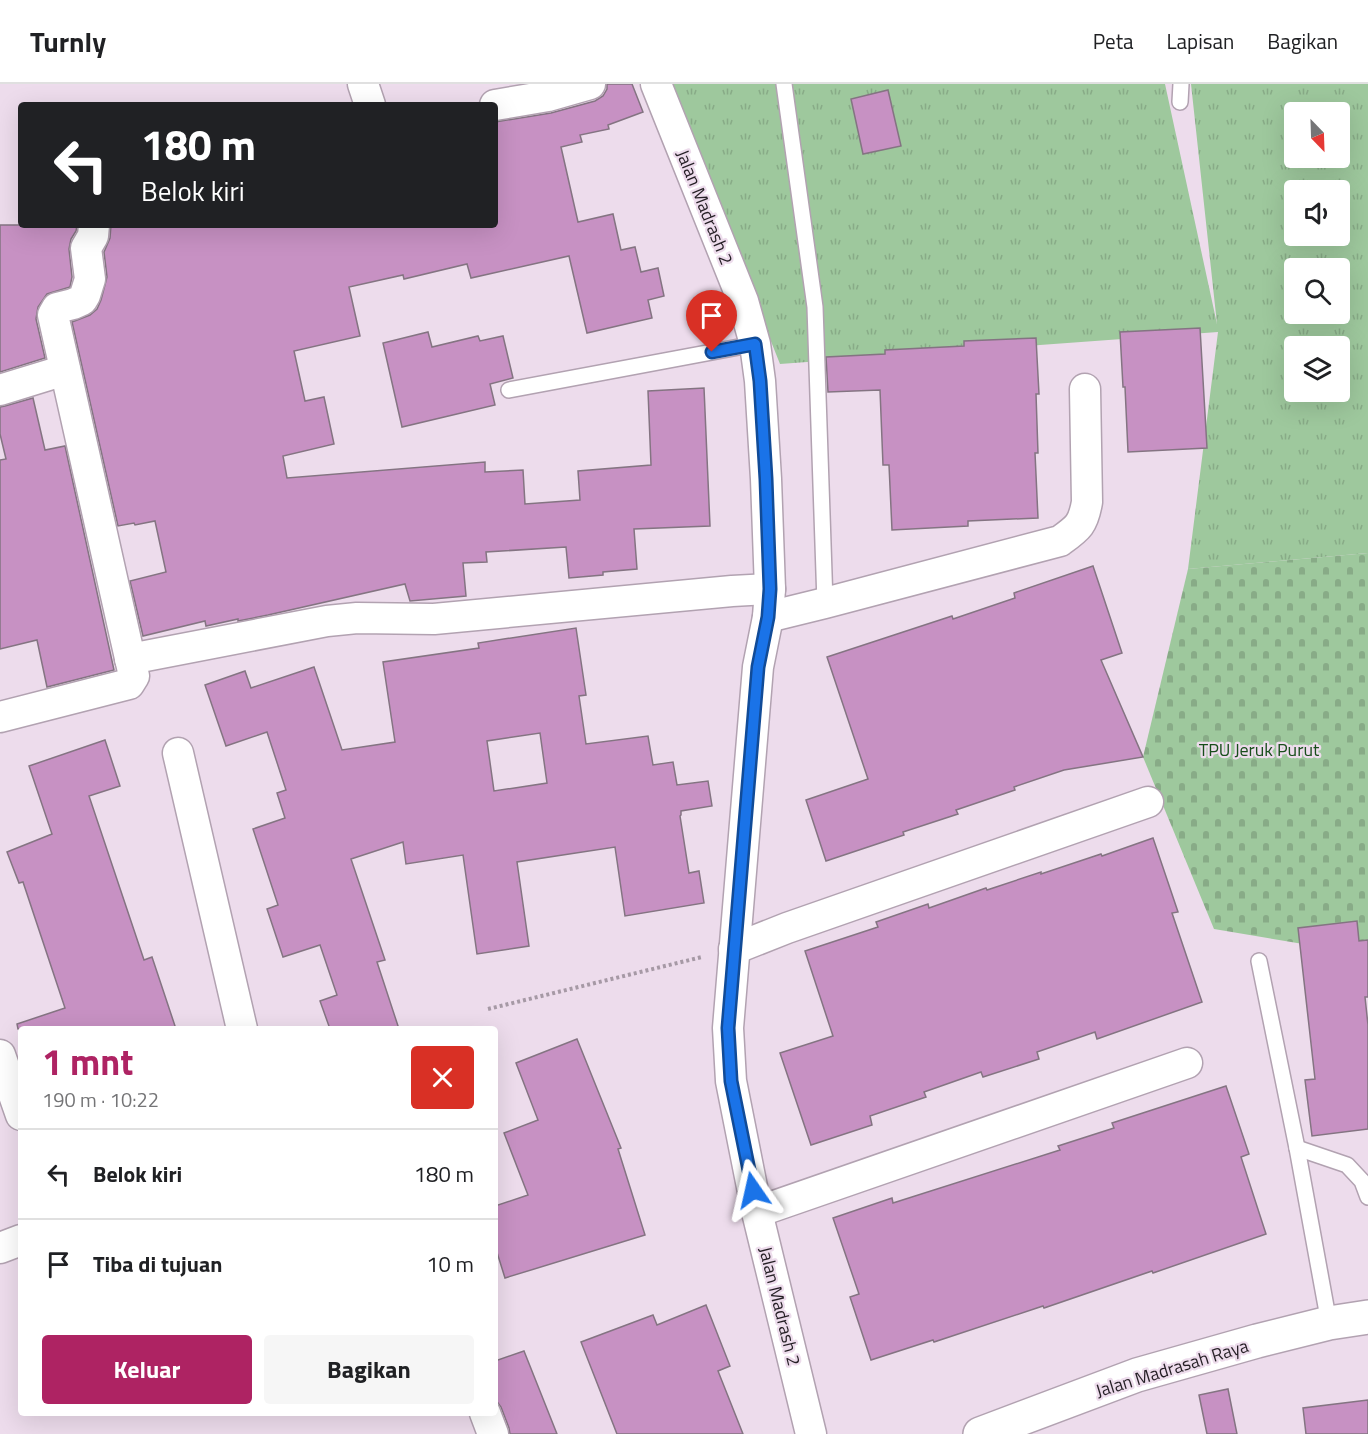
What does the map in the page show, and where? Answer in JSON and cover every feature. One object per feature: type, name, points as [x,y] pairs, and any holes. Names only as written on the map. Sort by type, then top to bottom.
[{"type":"street","points":[[363,84],[369,102]]},
{"type":"street","points":[[498,104],[548,96],[590,84]]},
{"type":"street","name":"Jalan Madrash 2","points":[[656,84],[743,301],[755,344],[760,381],[766,479],[769,603],[758,667],[728,1028],[731,1081],[757,1212],[811,1434]]},
{"type":"street","points":[[0,717],[129,684],[134,676],[53,315],[57,308],[82,300],[85,295],[90,279],[86,248],[93,236],[94,228]]},
{"type":"street","points":[[0,390],[65,370]]},
{"type":"street","points":[[130,659],[327,621],[357,618],[434,619],[708,593],[769,603],[825,603],[1060,541],[1078,528],[1085,516],[1087,502],[1085,389]]},
{"type":"street","points":[[178,753],[241,1026]]},
{"type":"street","points":[[734,949],[787,928],[1148,802]]},
{"type":"street","points":[[0,1055],[18,1106]]},
{"type":"street","points":[[757,1212],[1187,1063]]},
{"type":"street","points":[[0,1248],[18,1241]]},
{"type":"street","name":"Jalan Madrasah Raya","points":[[980,1434],[1137,1376],[1257,1341],[1329,1323],[1368,1317]]},
{"type":"street","points":[[486,1416],[493,1434]]},
{"type":"lane","points":[[784,84],[814,308],[825,603]]},
{"type":"lane","points":[[1180,102],[1181,84]]},
{"type":"lane","points":[[510,390],[755,344]]},
{"type":"lane","points":[[1259,961],[1297,1148],[1329,1323]]},
{"type":"lane","points":[[1297,1148],[1347,1165],[1362,1181],[1368,1197]]},
{"type":"path","points":[[488,1009],[734,949]]},
{"type":"green space","points":[[662,84],[1165,84],[1217,324],[1191,84],[1368,84],[1368,553],[1188,569],[1218,332],[780,364],[724,223]]},
{"type":"green space","name":"TPU Jeruk Purut","points":[[1368,553],[1368,951],[1309,945],[1214,929],[1143,757],[1188,569]]},
{"type":"building","points":[[607,84],[632,84],[643,112],[608,125],[609,129],[580,135],[582,142],[561,147],[578,222],[613,214],[621,250],[635,247],[641,272],[658,268],[664,296],[648,300],[652,318],[587,333],[569,256],[471,278],[467,264],[404,279],[403,275],[349,287],[360,336],[294,351],[305,401],[324,397],[334,444],[283,456],[287,478],[485,462],[485,472],[523,470],[525,504],[580,500],[578,471],[651,465],[648,391],[704,388],[710,526],[634,529],[637,569],[569,578],[566,547],[486,552],[487,562],[463,563],[466,596],[410,601],[405,584],[238,621],[238,619],[206,626],[205,621],[143,636],[130,581],[166,572],[155,521],[118,526],[72,322],[90,315],[97,309],[101,300],[107,277],[104,252],[110,238],[111,228],[498,228],[498,122],[551,113],[595,101],[603,96]]},
{"type":"building","points":[[888,90],[901,146],[863,154],[851,99]]},
{"type":"building","points":[[0,225],[18,225],[18,228],[76,228],[69,249],[72,277],[70,287],[47,294],[38,307],[36,319],[45,358],[0,372]]},
{"type":"building","points":[[1200,328],[1207,448],[1128,452],[1120,332]]},
{"type":"building","points":[[428,332],[432,347],[478,336],[480,341],[503,336],[513,378],[490,384],[495,405],[402,427],[383,343]]},
{"type":"building","points":[[1036,338],[1039,394],[1036,394],[1038,453],[1035,453],[1038,518],[968,521],[968,526],[892,530],[889,465],[883,465],[880,390],[828,392],[826,357],[885,354],[885,350],[964,346],[964,341]]},
{"type":"building","points":[[33,398],[45,450],[65,446],[114,670],[47,687],[37,640],[0,649],[0,460],[6,459],[0,434],[0,407]]},
{"type":"building","points":[[1093,566],[1122,653],[1101,660],[1143,757],[1064,770],[956,810],[958,814],[903,832],[904,835],[826,861],[806,800],[868,779],[827,657],[1015,598],[1014,593]]},
{"type":"building","points":[[576,628],[586,695],[579,696],[586,744],[648,736],[653,765],[673,762],[677,785],[708,781],[712,806],[681,811],[680,816],[689,873],[699,871],[704,903],[625,916],[615,847],[517,862],[529,946],[477,954],[463,855],[406,864],[403,842],[351,859],[385,960],[377,962],[398,1026],[329,1026],[320,1001],[337,995],[320,945],[283,957],[267,909],[278,905],[253,829],[285,818],[277,793],[286,790],[267,732],[226,746],[205,685],[245,671],[251,688],[314,667],[342,750],[395,742],[383,662],[479,648],[478,643]],"holes":[[[540,733],[547,783],[494,791],[487,741]]]},
{"type":"building","points":[[105,740],[120,786],[89,796],[144,960],[152,957],[175,1026],[18,1026],[18,1029],[17,1024],[65,1008],[23,882],[19,883],[7,852],[52,834],[29,766]]},
{"type":"building","points":[[1153,838],[1178,912],[1172,913],[1202,1002],[1097,1039],[1095,1032],[1037,1052],[1039,1059],[983,1077],[981,1072],[924,1092],[926,1097],[870,1116],[872,1125],[811,1145],[780,1053],[833,1036],[805,951],[878,927],[876,922],[928,904],[929,908],[986,888],[987,890],[1101,854],[1102,856]]},
{"type":"building","points":[[1357,921],[1359,941],[1368,940],[1368,997],[1365,997],[1368,1025],[1368,1129],[1312,1136],[1305,1080],[1315,1079],[1298,928]]},
{"type":"building","points":[[577,1039],[621,1148],[618,1149],[645,1235],[505,1278],[498,1256],[498,1205],[528,1195],[504,1133],[538,1120],[516,1063]]},
{"type":"building","points":[[1226,1086],[1249,1154],[1241,1157],[1266,1234],[1044,1308],[1043,1306],[871,1360],[850,1297],[859,1294],[833,1218],[892,1198],[893,1203],[1060,1150],[1058,1146],[1114,1128],[1112,1123]]},
{"type":"building","points":[[706,1305],[730,1366],[718,1371],[743,1434],[617,1434],[581,1342],[653,1315],[657,1325]]},
{"type":"building","points":[[524,1351],[557,1434],[510,1434],[498,1403],[498,1360]]},
{"type":"building","points":[[1228,1389],[1237,1434],[1207,1434],[1199,1395]]},
{"type":"building","points":[[1368,1400],[1368,1434],[1306,1434],[1303,1408]]},
{"type":"route","points":[[712,352],[755,344],[760,381],[766,479],[770,589],[768,617],[758,667],[728,1028],[731,1081],[753,1190]]}]
